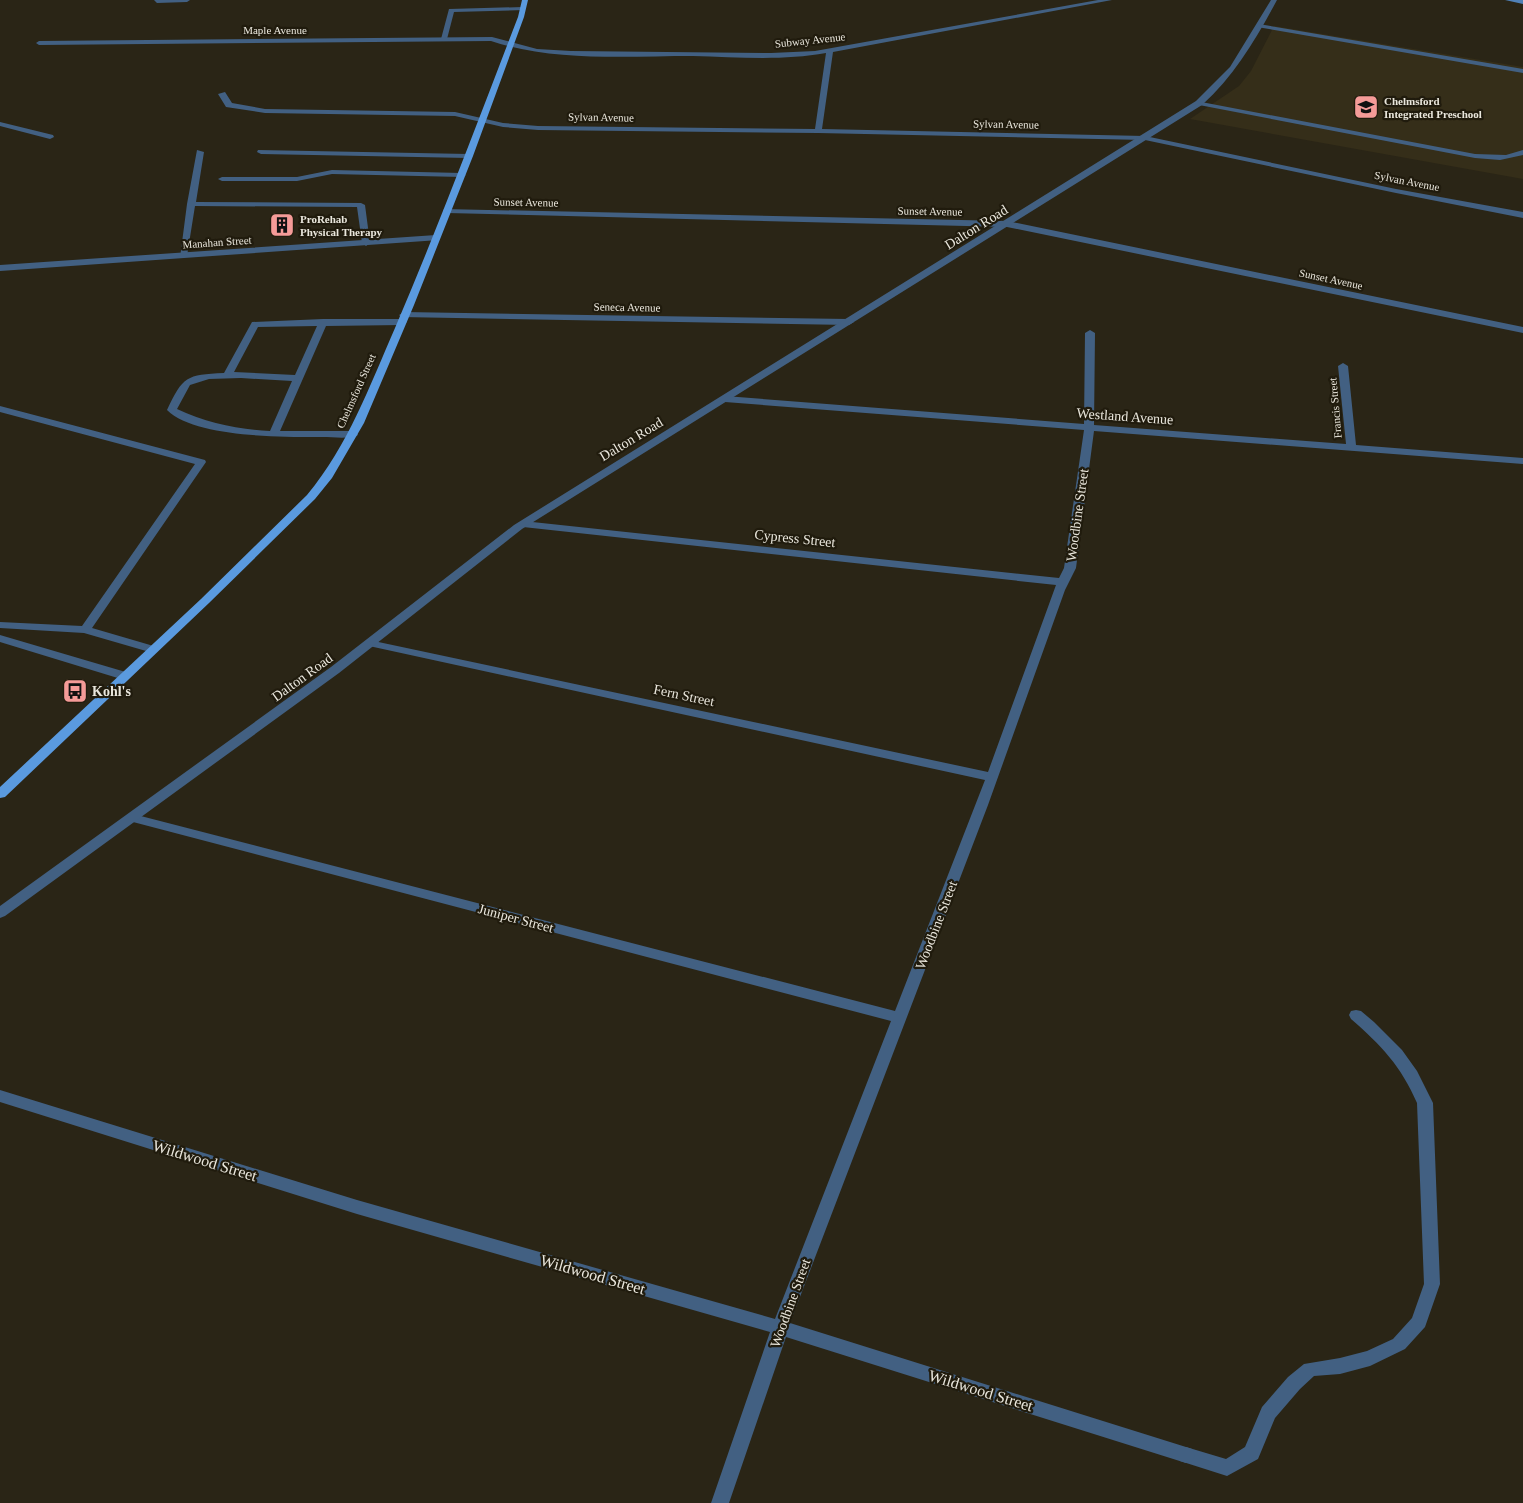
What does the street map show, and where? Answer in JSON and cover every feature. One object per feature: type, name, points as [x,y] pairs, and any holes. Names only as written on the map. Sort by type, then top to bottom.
[{"type":"main road","points":[[1508,0],[1523,2]]},
{"type":"main road","name":"Chelmsford Street","points":[[0,794],[311,497],[327,478],[353,434],[403,318],[462,175],[524,4]]},
{"type":"street","points":[[157,0],[187,0]]},
{"type":"street","name":"Subway Avenue","points":[[510,45],[537,51],[572,53],[771,55],[830,52],[1109,0]]},
{"type":"street","name":"Dalton Road","points":[[0,913],[133,818],[369,643],[493,545],[524,524],[582,485],[725,399],[1200,103],[1231,73],[1274,0]]},
{"type":"street","points":[[444,40],[451,10],[524,4]]},
{"type":"street","points":[[1259,26],[1523,71]]},
{"type":"street","name":"Maple Avenue","points":[[39,43],[492,39],[510,45]]},
{"type":"street","points":[[818,131],[830,52]]},
{"type":"street","name":"Sylvan Avenue","points":[[222,94],[229,105],[266,111],[455,114],[503,126],[538,128],[818,131],[1144,138],[1396,191],[1523,215]]},
{"type":"street","points":[[1200,103],[1475,156],[1497,159],[1512,157],[1523,152]]},
{"type":"street","points":[[0,124],[50,137]]},
{"type":"street","points":[[183,256],[200,152]]},
{"type":"street","points":[[261,152],[469,156]]},
{"type":"street","points":[[222,179],[297,179],[332,172],[462,175]]},
{"type":"street","points":[[190,204],[361,205],[366,243]]},
{"type":"street","name":"Sunset Avenue","points":[[447,212],[1007,224],[1523,330]]},
{"type":"street","name":"Manahan Street","points":[[0,268],[436,238]]},
{"type":"street","name":"Seneca Avenue","points":[[227,376],[256,324],[403,318],[849,322]]},
{"type":"street","points":[[274,433],[323,322]]},
{"type":"street","name":"Woodbine Street","points":[[720,1503],[790,1299],[900,1018],[992,777],[1063,582],[1070,568],[1089,428],[1090,333]]},
{"type":"street","name":"Francis Street","points":[[1343,366],[1351,448]]},
{"type":"street","points":[[298,378],[227,376],[200,378],[186,384],[172,410],[187,413],[236,432],[353,434]]},
{"type":"street","points":[[203,388],[210,377]]},
{"type":"street","name":"Westland Avenue","points":[[725,399],[1523,461]]},
{"type":"street","points":[[0,409],[201,462],[85,630]]},
{"type":"street","name":"Cypress Street","points":[[524,524],[1063,582]]},
{"type":"street","points":[[0,624],[85,630],[153,649]]},
{"type":"street","points":[[0,638],[125,676]]},
{"type":"street","name":"Fern Street","points":[[369,643],[992,777]]},
{"type":"street","name":"Juniper Street","points":[[133,818],[900,1018]]},
{"type":"street","name":"Wildwood Street","points":[[0,1096],[357,1207],[781,1328],[1227,1468],[1252,1453],[1268,1413],[1294,1383],[1310,1369],[1340,1366],[1370,1358],[1399,1344],[1419,1322],[1432,1284],[1425,1103],[1415,1078],[1401,1056],[1356,1015]]},
{"type":"shaded area","name":"Chelmsford Integrated Preschool","points":[[1274,26],[1523,67],[1523,179],[1190,119],[1239,86],[1251,71]]},
{"type":"place","name":"Chelmsford Integrated Preschool","points":[[1366,107]]},
{"type":"place","name":"ProRehab Physical Therapy","points":[[282,225]]},
{"type":"place","name":"Kohl's","points":[[75,691]]}]
